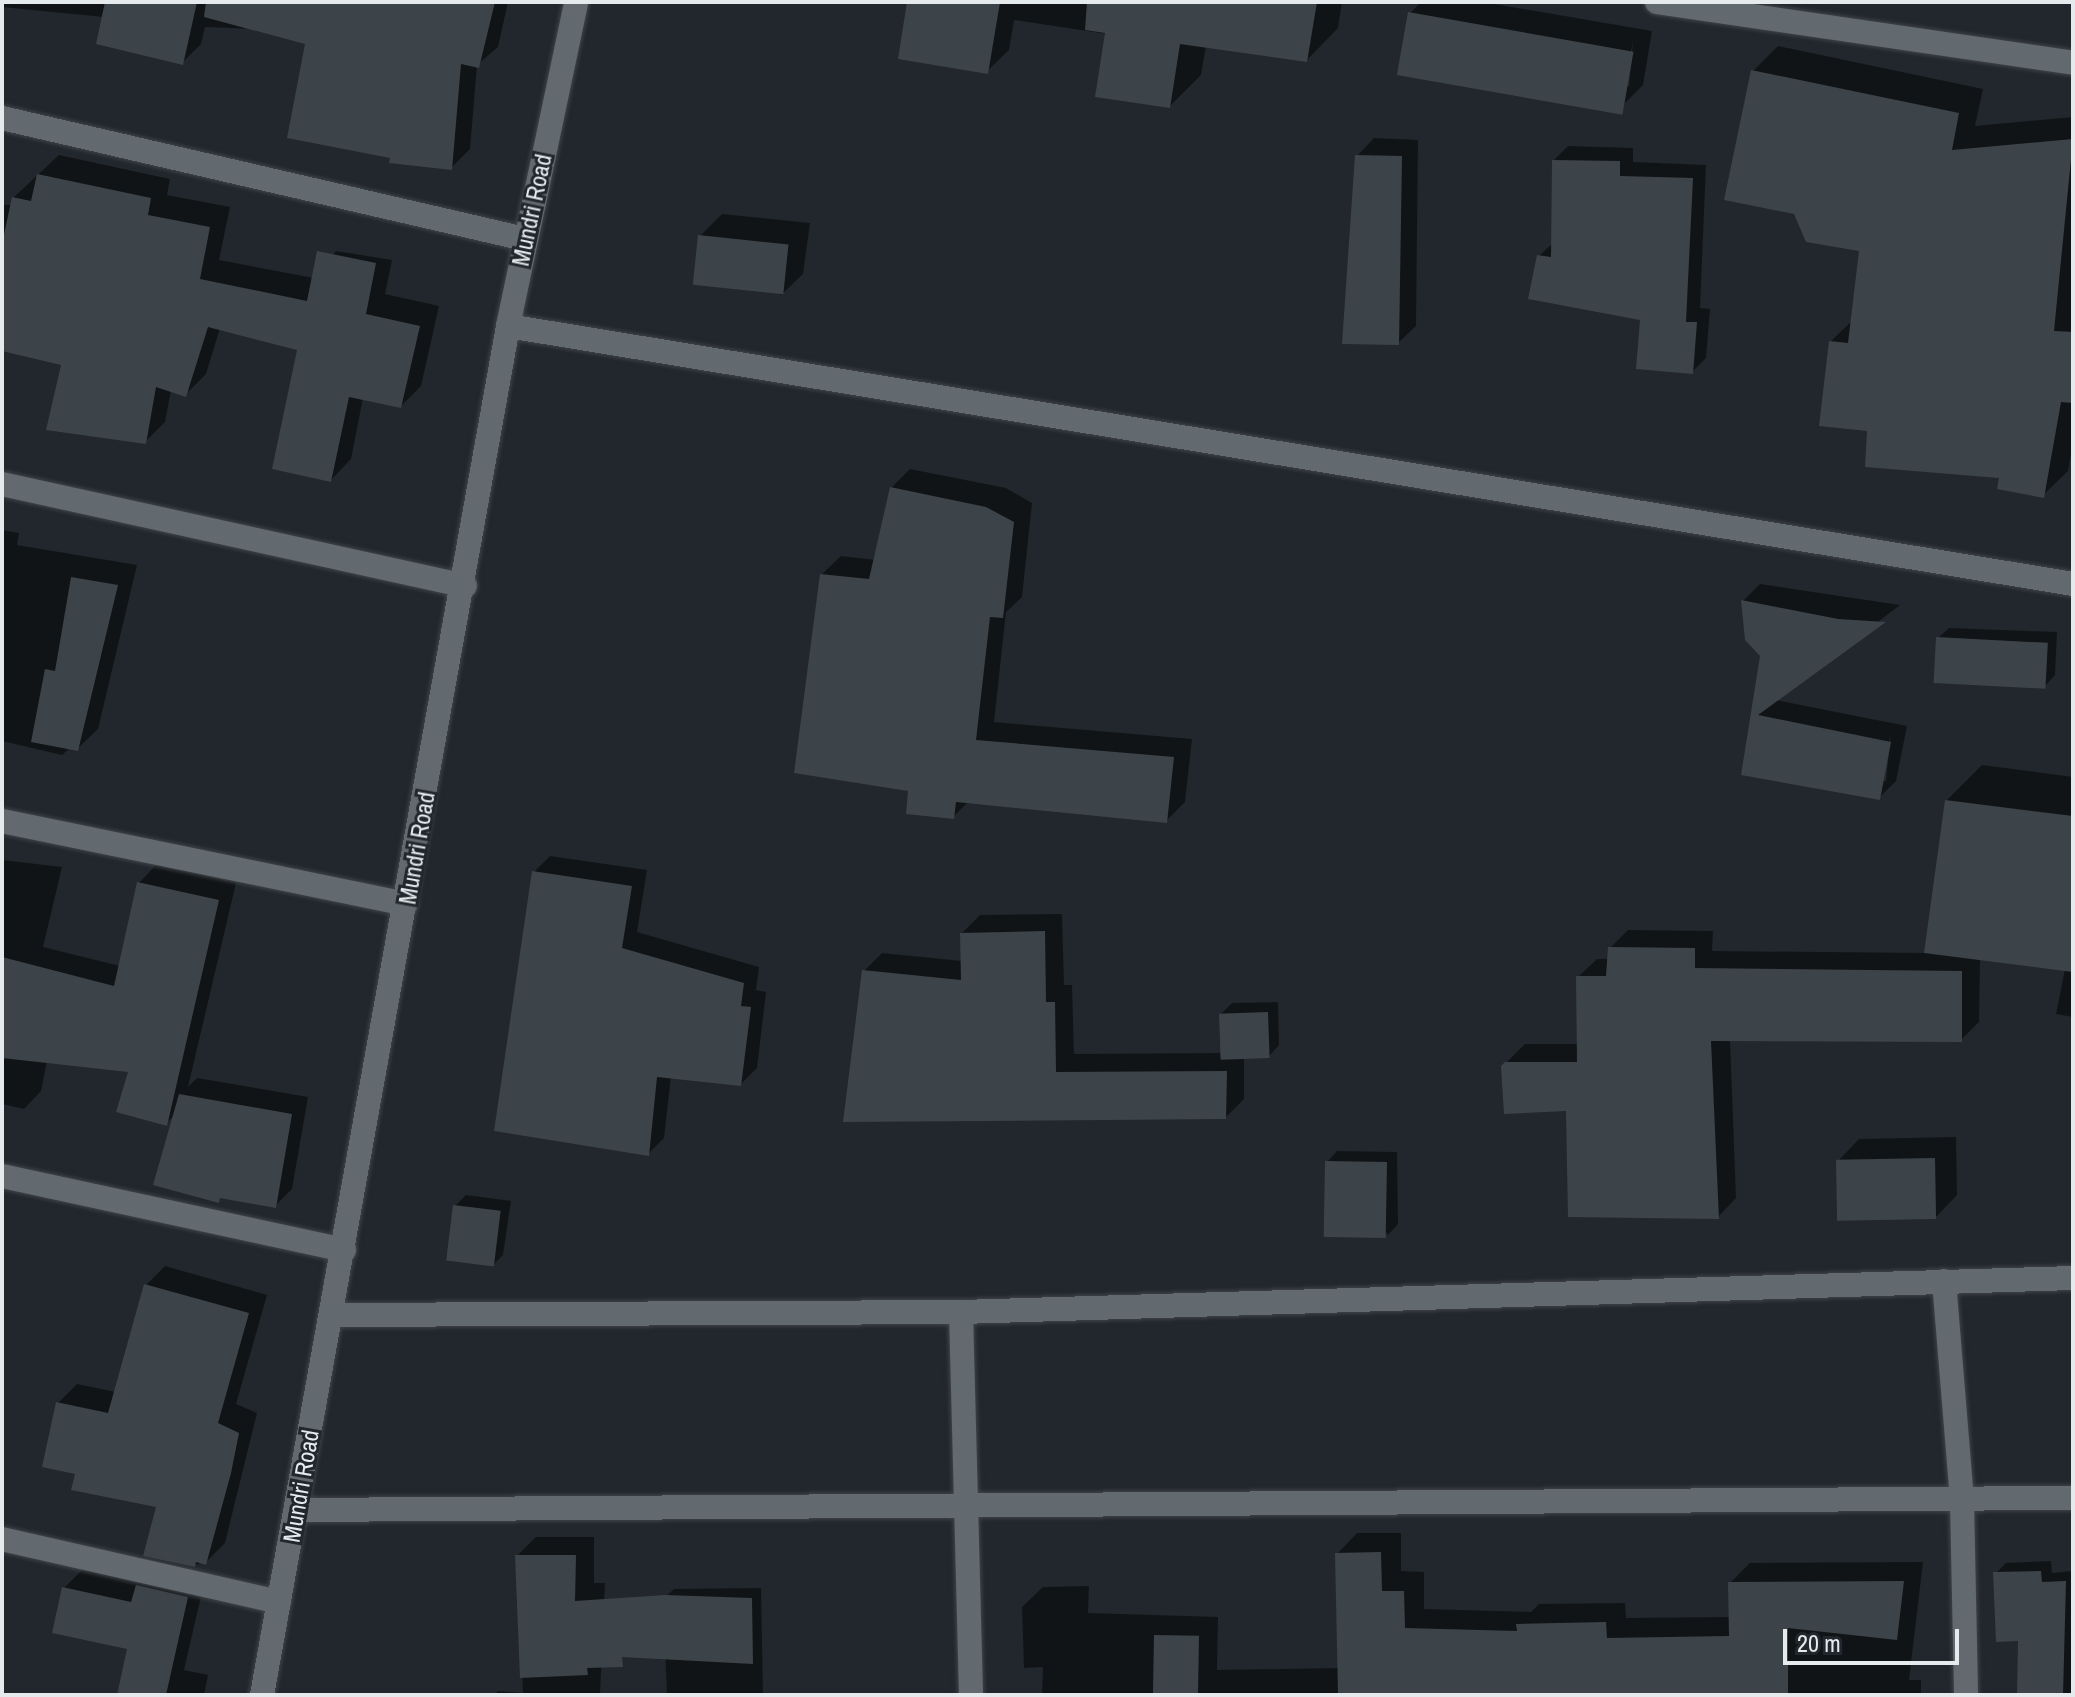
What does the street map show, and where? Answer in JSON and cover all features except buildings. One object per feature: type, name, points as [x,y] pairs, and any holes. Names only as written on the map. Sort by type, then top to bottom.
[{"type":"street","name":"Mundri Road","points":[[262,1695],[465,586],[508,326],[576,2]]},
{"type":"street","points":[[1657,2],[2073,63]]},
{"type":"street","points":[[2,118],[525,239]]},
{"type":"street","points":[[508,326],[2073,584]]},
{"type":"street","points":[[2,484],[465,586]]},
{"type":"street","points":[[2,821],[406,904]]},
{"type":"street","points":[[2,1176],[344,1250]]},
{"type":"street","points":[[332,1315],[961,1312],[2073,1278]]},
{"type":"street","points":[[1944,1281],[1962,1501],[1966,1695]]},
{"type":"street","points":[[961,1312],[971,1695]]},
{"type":"street","points":[[296,1510],[964,1503],[1962,1501],[2073,1498]]},
{"type":"street","points":[[2,1539],[279,1602]]}]
